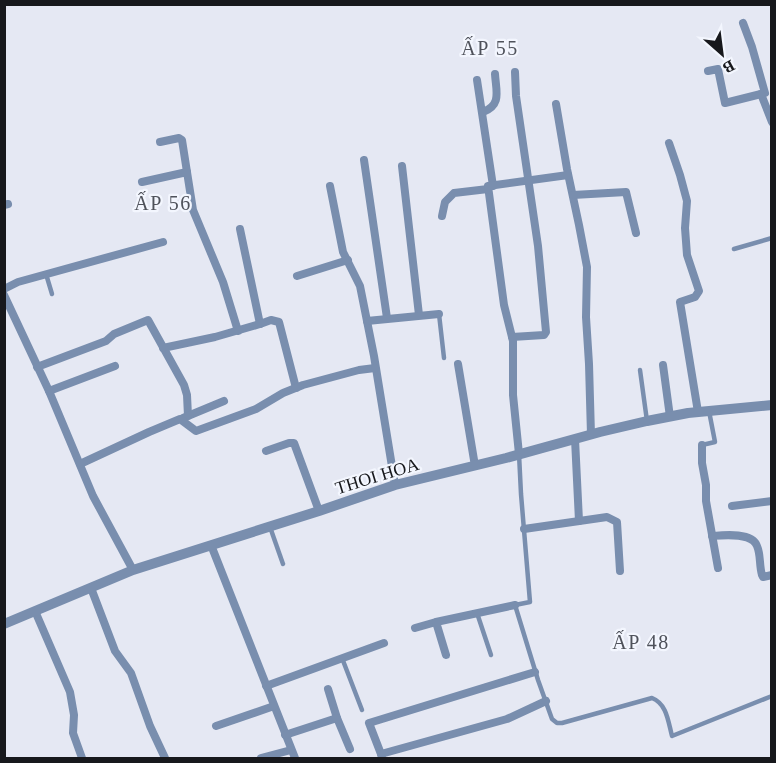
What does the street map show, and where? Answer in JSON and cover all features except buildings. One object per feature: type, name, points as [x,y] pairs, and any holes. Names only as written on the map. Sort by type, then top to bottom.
[{"type":"street","points":[[708,71],[718,69],[725,103],[765,93],[743,23]]},
{"type":"street","points":[[512,337],[544,335],[546,332],[538,246],[514,72]]},
{"type":"street","points":[[483,112],[490,110],[496,100],[495,74]]},
{"type":"street","points":[[477,81],[483,112],[504,305],[512,337],[513,395],[519,454]]},
{"type":"street","points":[[761,94],[771,122]]},
{"type":"street","points":[[556,104],[587,267],[586,317],[591,435]]},
{"type":"street","points":[[160,142],[178,138],[182,140],[193,210],[223,282],[238,331]]},
{"type":"street","points":[[669,143],[687,201],[685,228],[687,255],[699,291],[695,297],[680,302],[703,411]]},
{"type":"street","points":[[364,160],[387,318]]},
{"type":"street","points":[[402,166],[419,315]]},
{"type":"street","points":[[141,182],[187,172]]},
{"type":"street","points":[[442,216],[445,202],[454,193],[568,175]]},
{"type":"street","points":[[330,186],[343,252],[360,286],[395,485]]},
{"type":"street","points":[[573,195],[626,192],[636,233]]},
{"type":"street","points":[[240,229],[260,324]]},
{"type":"street","points":[[4,289],[18,282],[164,242]]},
{"type":"street","points":[[297,276],[348,260]]},
{"type":"street","points":[[4,295],[49,391],[93,496],[133,570]]},
{"type":"street","points":[[367,321],[439,314]]},
{"type":"street","points":[[37,367],[106,341],[114,334],[148,320],[184,385],[187,395],[184,418]]},
{"type":"street","points":[[163,348],[238,331],[271,320],[279,322],[296,388]]},
{"type":"street","points":[[458,364],[475,465]]},
{"type":"street","points":[[663,365],[670,417]]},
{"type":"street","points":[[49,391],[115,366]]},
{"type":"street","points":[[184,418],[196,431],[256,410],[283,393],[296,388],[331,376],[375,368]]},
{"type":"street","points":[[80,464],[224,401]]},
{"type":"street","name":"THOI HOA","points":[[4,624],[133,570],[395,485],[647,421],[703,411],[771,405]]},
{"type":"street","points":[[575,439],[579,521]]},
{"type":"street","points":[[266,451],[294,443],[320,511]]},
{"type":"street","points":[[702,445],[706,501],[718,567]]},
{"type":"street","points":[[732,506],[771,501]]},
{"type":"street","points":[[524,529],[607,517],[616,522],[620,571]]},
{"type":"street","points":[[712,536],[734,535],[753,540],[758,548],[762,575],[771,575]]},
{"type":"street","points":[[211,545],[295,759]]},
{"type":"street","points":[[91,588],[115,651],[131,673],[150,726],[165,759]]},
{"type":"street","points":[[415,628],[515,604]]},
{"type":"street","points":[[35,611],[70,692],[74,715],[73,733],[82,759]]},
{"type":"street","points":[[436,622],[446,655]]},
{"type":"street","points":[[266,686],[384,643]]},
{"type":"street","points":[[535,672],[369,723],[382,757],[507,719],[546,700]]},
{"type":"street","points":[[328,689],[350,748]]},
{"type":"street","points":[[216,726],[273,706]]},
{"type":"street","points":[[285,735],[337,718]]},
{"type":"street","points":[[261,759],[291,750]]},
{"type":"lane","points":[[734,249],[771,238]]},
{"type":"lane","points":[[46,274],[52,294]]},
{"type":"lane","points":[[439,314],[444,358]]},
{"type":"lane","points":[[640,370],[647,421]]},
{"type":"lane","points":[[702,445],[715,442],[703,411]]},
{"type":"lane","points":[[519,454],[530,602],[515,604],[552,719],[557,723],[562,723],[652,698],[663,706],[672,735],[771,696]]},
{"type":"lane","points":[[270,527],[283,564]]},
{"type":"lane","points":[[477,613],[491,655]]},
{"type":"lane","points":[[342,658],[362,710]]},
{"type":"district","name":"ẤP 55","points":[[490,48]]},
{"type":"district","name":"ẤP 56","points":[[163,203]]},
{"type":"district","name":"ẤP 48","points":[[641,642]]}]
